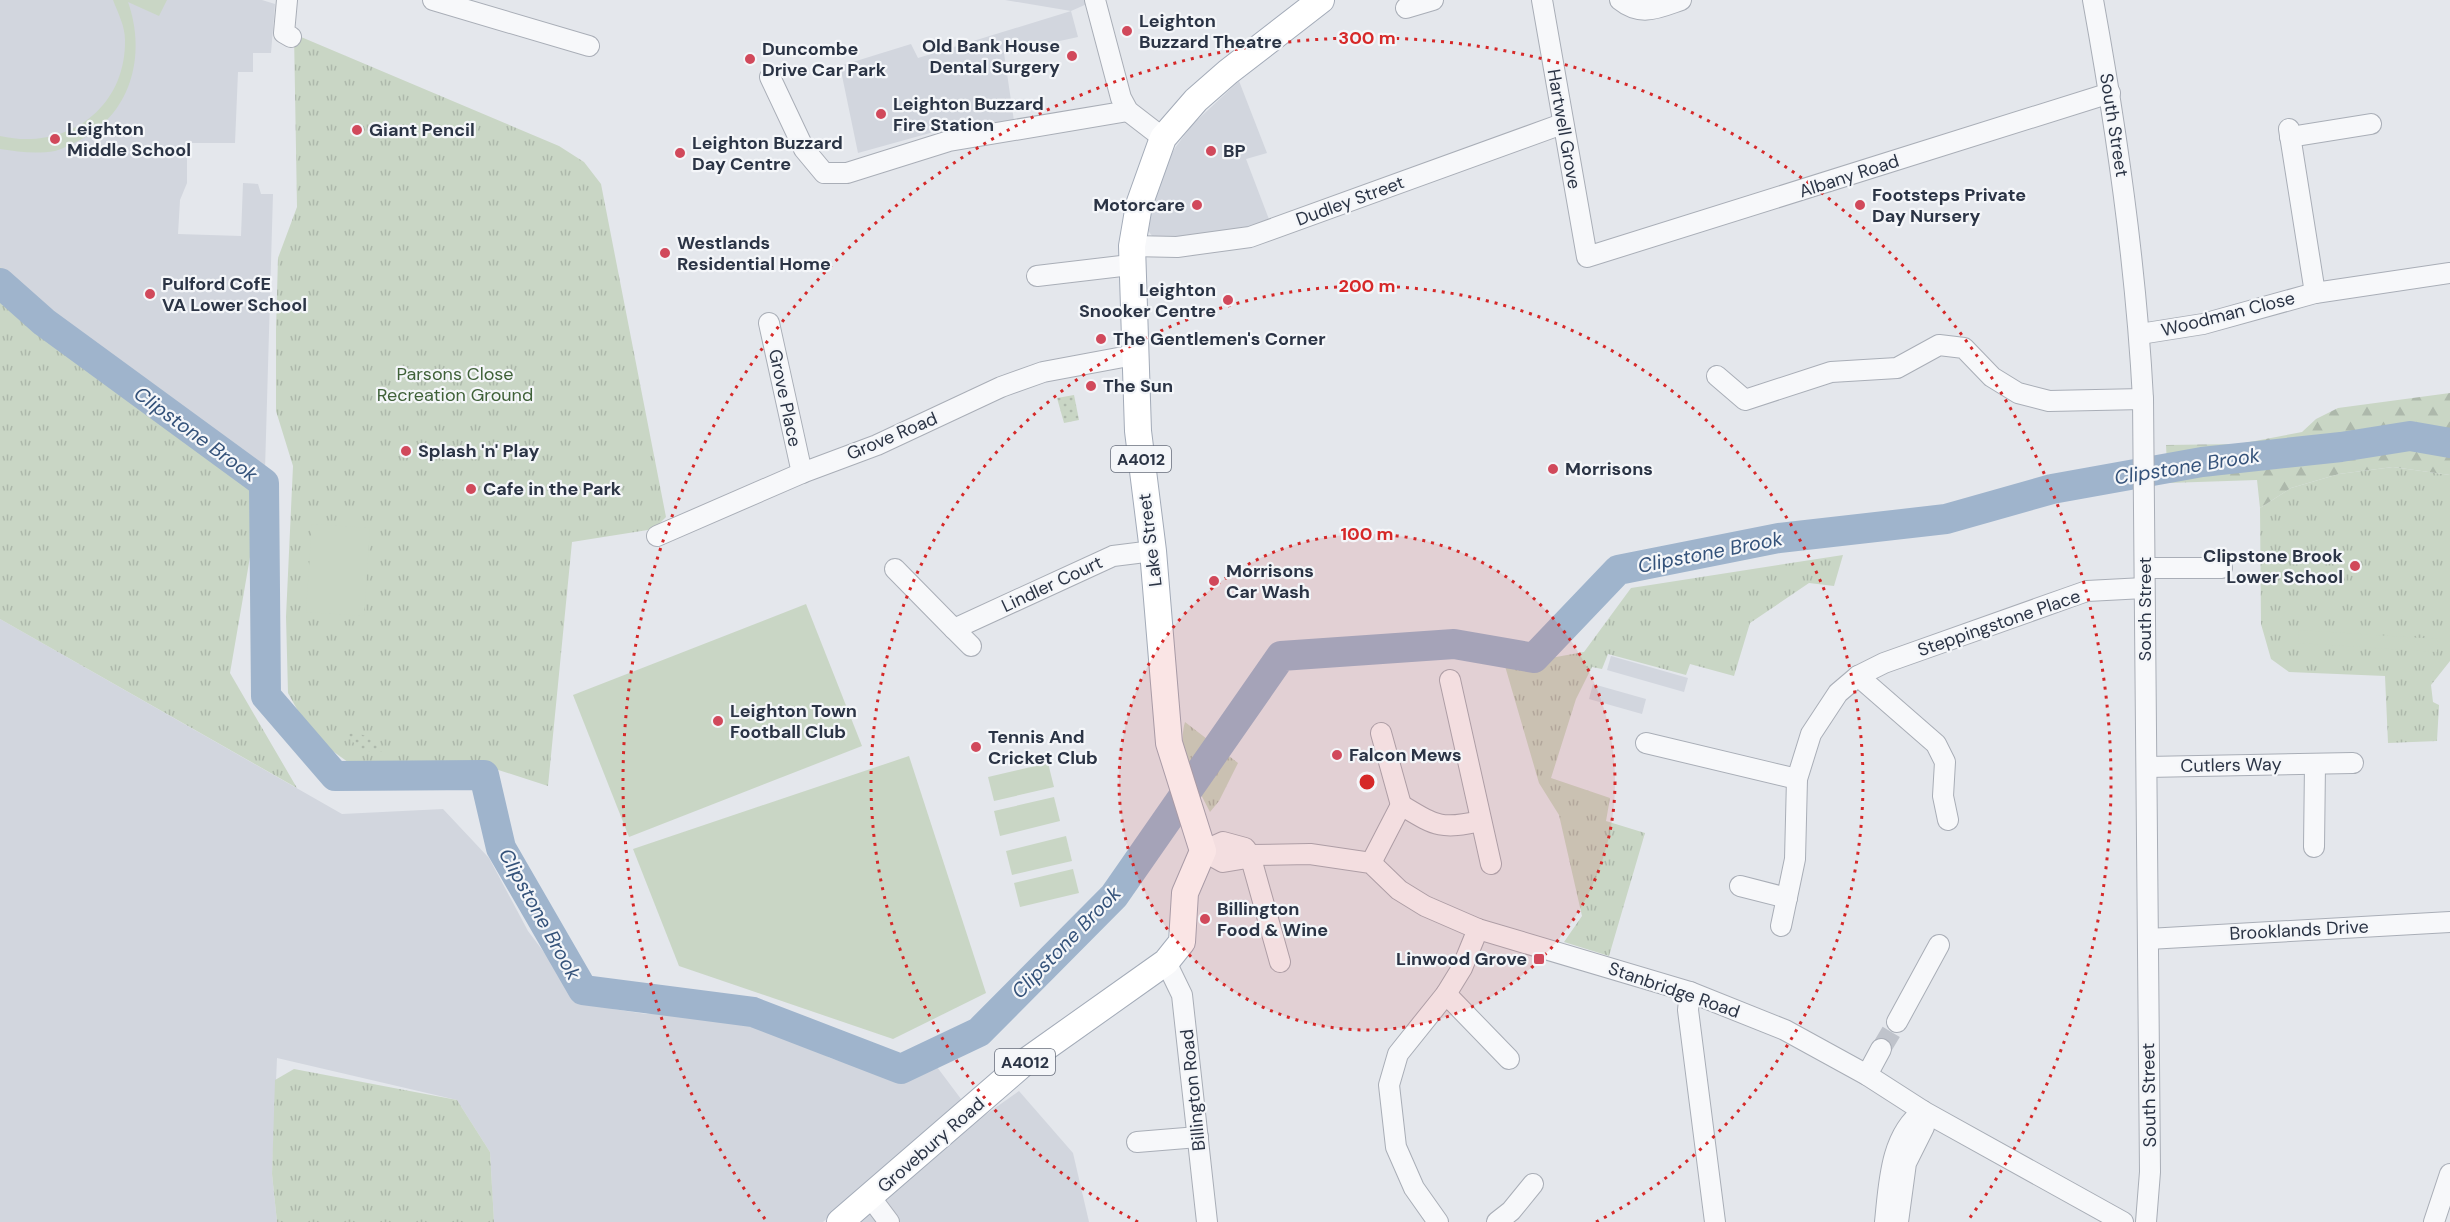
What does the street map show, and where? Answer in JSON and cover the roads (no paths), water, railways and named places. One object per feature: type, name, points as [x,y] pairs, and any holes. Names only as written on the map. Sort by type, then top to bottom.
[{"type":"main road","name":"A4012","points":[[1163,138],[1197,100],[1228,72],[1321,0]]},
{"type":"main road","name":"Lake Street","points":[[1163,138],[1139,205],[1131,256],[1138,431],[1153,551],[1168,743],[1179,783],[1200,839]]},
{"type":"main road","name":"A4012","points":[[1166,962],[1182,942],[1185,894],[1200,839]]},
{"type":"main road","name":"Grovebury Road","points":[[840,1222],[1025,1062],[1166,962]]},
{"type":"street","points":[[287,0],[283,25],[284,33],[291,37]]},
{"type":"street","points":[[433,0],[589,46]]},
{"type":"street","points":[[1406,9],[1433,0]]},
{"type":"street","name":"Hartwell Grove","points":[[1542,0],[1587,257]]},
{"type":"street","points":[[1620,0],[1629,7],[1644,11],[1681,0]]},
{"type":"street","name":"South Street","points":[[2093,0],[2122,168],[2140,334],[2143,399],[2150,1172],[2146,1222]]},
{"type":"street","points":[[1097,4],[1115,80],[1128,111],[1163,138]]},
{"type":"street","points":[[770,77],[804,149],[824,173],[847,173],[949,141],[1128,111]]},
{"type":"street","name":"Albany Road","points":[[1587,257],[2110,93]]},
{"type":"street","name":"Dudley Street","points":[[1036,276],[1177,247],[1250,237],[1562,124]]},
{"type":"street","name":"Woodman Close","points":[[2315,293],[2289,133],[2372,124]]},
{"type":"street","name":"Woodman Close","points":[[2140,334],[2203,324],[2315,293],[2450,273]]},
{"type":"street","name":"Grove Place","points":[[769,323],[802,473]]},
{"type":"street","points":[[1717,376],[1745,400],[1831,372],[1897,368],[1940,345],[1964,348],[1992,377],[2018,393],[2049,400],[2143,399]]},
{"type":"street","name":"Grove Road","points":[[657,536],[802,473],[877,445],[1012,383],[1043,372],[1134,355]]},
{"type":"street","name":"Lindler Court","points":[[954,629],[1113,556],[1153,551]]},
{"type":"street","points":[[2145,568],[2222,568]]},
{"type":"street","points":[[895,569],[971,646]]},
{"type":"street","name":"Steppingstone Place","points":[[1781,926],[1795,859],[1797,779],[1811,734],[1838,693],[1858,676],[1884,663],[2087,591],[2144,588]]},
{"type":"street","points":[[1858,676],[1936,744],[1945,762],[1943,796],[1948,820]]},
{"type":"street","points":[[1450,680],[1491,864]]},
{"type":"street","points":[[1381,733],[1401,805],[1430,823],[1449,828],[1481,820]]},
{"type":"street","points":[[1647,743],[1797,779]]},
{"type":"street","name":"Cutlers Way","points":[[2147,767],[2354,763]]},
{"type":"street","points":[[2314,847],[2315,764]]},
{"type":"street","points":[[1250,855],[1310,854],[1371,863],[1401,805]]},
{"type":"street","points":[[1200,839],[1245,848],[1250,855],[1280,962]]},
{"type":"street","name":"Stanbridge Road","points":[[1371,863],[1399,890],[1425,906],[1478,928],[1690,992],[1785,1030],[1867,1075],[1923,1111],[2123,1222]]},
{"type":"street","points":[[1740,886],[1787,898]]},
{"type":"street","name":"Brooklands Drive","points":[[2148,939],[2450,922]]},
{"type":"street","points":[[1438,1222],[1414,1188],[1396,1147],[1389,1085],[1398,1054],[1446,994],[1462,968],[1478,928]]},
{"type":"street","points":[[1897,1022],[1940,945]]},
{"type":"street","name":"Billington Road","points":[[1166,962],[1182,995],[1207,1222]]},
{"type":"street","points":[[1690,992],[1688,1010],[1715,1222]]},
{"type":"street","points":[[1446,994],[1509,1059]]},
{"type":"street","points":[[1867,1075],[1881,1049]]},
{"type":"street","points":[[1885,1222],[1891,1165],[1911,1120],[1923,1111]]},
{"type":"street","points":[[1898,1222],[1906,1163],[1924,1127],[1923,1111]]},
{"type":"street","points":[[1137,1142],[1198,1137]]},
{"type":"street","points":[[2434,1222],[2450,1173]]},
{"type":"street","points":[[1497,1222],[1511,1211],[1533,1184]]},
{"type":"street","points":[[871,1197],[889,1222]]},
{"type":"waterway","name":"Clipstone Brook","points":[[0,283],[44,322],[264,483],[266,696],[335,776],[484,775],[501,848],[583,990],[753,1012],[901,1069],[979,1032],[1114,896],[1281,656],[1454,644],[1534,658],[1618,570],[1779,538],[1946,519],[2052,489],[2202,462],[2341,447],[2410,436],[2450,443]]},
{"type":"tunnel","points":[[1881,1049],[1897,1022]]},
{"type":"place","name":"Leighton Buzzard Theatre","points":[[1127,31]]},
{"type":"place","name":"Old Bank House Dental Surgery","points":[[1072,56]]},
{"type":"place","name":"Duncombe Drive Car Park","points":[[750,59]]},
{"type":"place","name":"Leighton Buzzard Fire Station","points":[[881,114]]},
{"type":"place","name":"Giant Pencil","points":[[357,130]]},
{"type":"place","name":"Leighton Middle School","points":[[55,139]]},
{"type":"place","name":"BP","points":[[1211,151]]},
{"type":"place","name":"Leighton Buzzard Day Centre","points":[[680,153]]},
{"type":"place","name":"Motorcare","points":[[1197,205]]},
{"type":"place","name":"Footsteps Private Day Nursery","points":[[1860,205]]},
{"type":"place","name":"Westlands Residential Home","points":[[665,253]]},
{"type":"place","name":"Pulford CofE VA Lower School","points":[[150,294]]},
{"type":"place","name":"Leighton Snooker Centre","points":[[1228,300]]},
{"type":"place","name":"The Gentlemen's Corner","points":[[1101,339]]},
{"type":"place","name":"The Sun","points":[[1091,386]]},
{"type":"place","name":"Splash 'n' Play","points":[[406,451]]},
{"type":"place","name":"Morrisons","points":[[1553,469]]},
{"type":"place","name":"Cafe in the Park","points":[[471,489]]},
{"type":"place","name":"Clipstone Brook Lower School","points":[[2355,566]]},
{"type":"place","name":"Morrisons Car Wash","points":[[1214,581]]},
{"type":"place","name":"Leighton Town Football Club","points":[[718,721]]},
{"type":"place","name":"Tennis And Cricket Club","points":[[976,747]]},
{"type":"place","name":"Falcon Mews","points":[[1337,755]]},
{"type":"place","name":"Billington Food & Wine","points":[[1205,919]]},
{"type":"place","name":"Linwood Grove","points":[[1539,959]]},
{"type":"park label","name":"Parsons Close Recreation Ground","points":[[455,384]]}]
